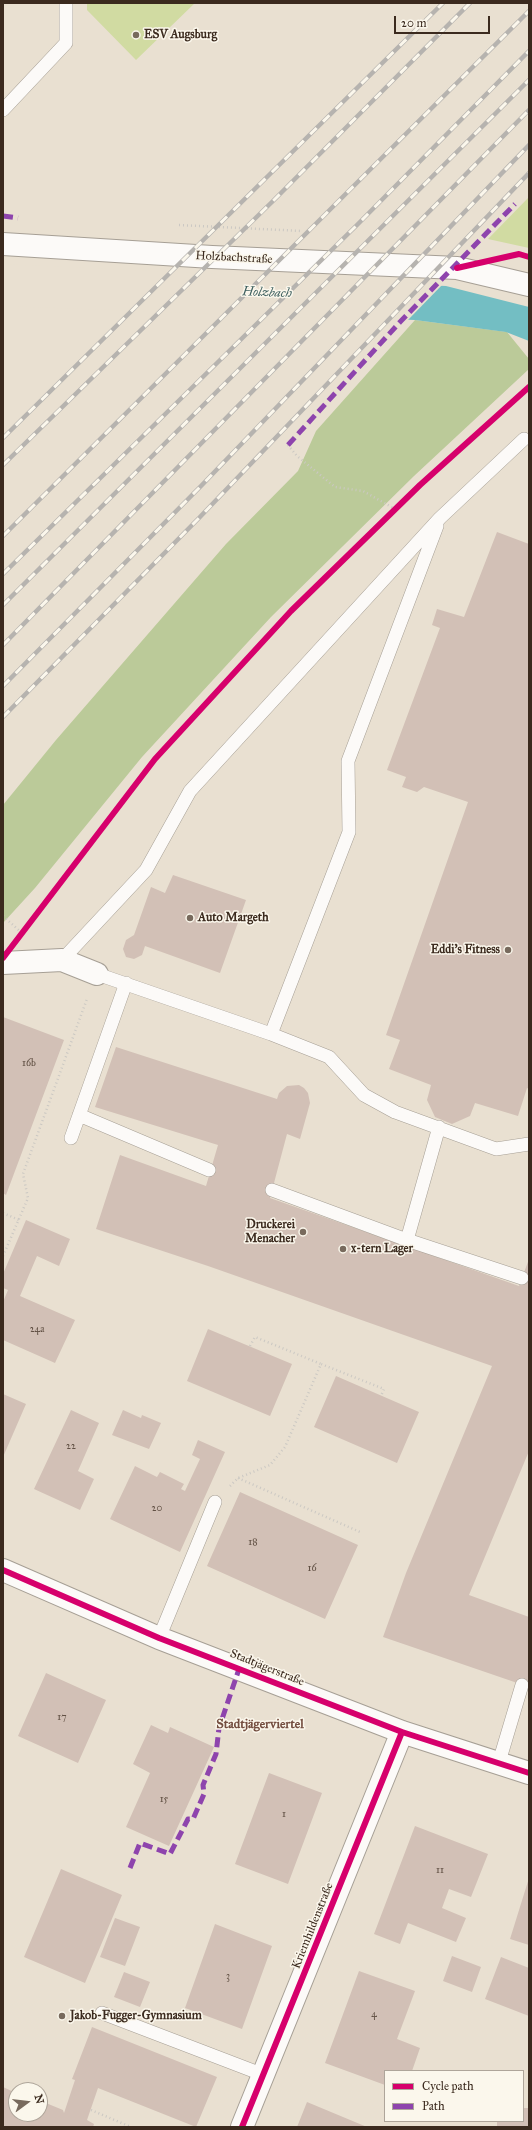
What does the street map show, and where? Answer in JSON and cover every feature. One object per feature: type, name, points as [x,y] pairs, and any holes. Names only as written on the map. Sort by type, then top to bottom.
[{"type":"street","name":"Holzbachstraße","points":[[3,244],[212,257],[457,268],[529,285]]},
{"type":"street","points":[[3,963],[62,960],[97,974]]},
{"type":"street","name":"Stadtjägerstraße","points":[[3,1570],[159,1638],[402,1732],[499,1762],[529,1773]]},
{"type":"street","name":"Kriemhildenstraße","points":[[242,2127],[402,1732]]},
{"type":"lane","points":[[3,110],[66,43],[66,3]]},
{"type":"lane","points":[[62,960],[146,870],[190,792],[440,518],[524,439]]},
{"type":"lane","points":[[271,1034],[349,832],[348,761],[440,518]]},
{"type":"lane","points":[[97,974],[271,1034],[329,1057],[364,1095],[395,1112],[496,1149],[529,1144]]},
{"type":"lane","points":[[71,1138],[126,983]]},
{"type":"lane","points":[[79,1116],[209,1170]]},
{"type":"lane","points":[[407,1240],[439,1127]]},
{"type":"lane","points":[[272,1190],[407,1240],[522,1278]]},
{"type":"lane","points":[[159,1638],[215,1502]]},
{"type":"lane","points":[[499,1762],[522,1685]]},
{"type":"lane","points":[[102,2013],[264,2075]]},
{"type":"path","points":[[288,444],[297,456],[334,487],[363,491],[395,509]]},
{"type":"path","points":[[3,916],[22,933]]},
{"type":"path","points":[[3,1256],[28,1198],[23,1174],[97,974]]},
{"type":"path","points":[[3,1213],[19,1220]]},
{"type":"path","points":[[250,1346],[255,1337],[384,1389],[381,1396]]},
{"type":"path","points":[[215,1502],[238,1478],[270,1465],[285,1447],[321,1364]]},
{"type":"path","points":[[238,1478],[360,1532]]},
{"type":"path","points":[[91,2110],[131,2127]]},
{"type":"green space","name":"ESV Augsburg","points":[[87,3],[195,3],[136,60],[87,10]]},
{"type":"green space","points":[[529,197],[529,248],[488,239]]},
{"type":"green space","points":[[415,320],[507,332],[529,359],[529,369],[414,476],[271,617],[142,757],[35,888],[3,923],[3,805],[56,740],[226,544],[298,471],[316,431]]},
{"type":"water","name":"Holzbach","points":[[3,266],[446,286],[529,307],[529,341],[506,332],[415,320],[3,304]]},
{"type":"pier","points":[[3,264],[443,284],[407,321],[3,306]]},
{"type":"building","points":[[497,532],[529,544],[529,1089],[527,1088],[518,1116],[475,1103],[470,1116],[452,1124],[435,1117],[427,1100],[431,1085],[389,1069],[400,1040],[386,1035],[468,802],[424,787],[417,792],[402,787],[406,777],[387,770],[440,628],[432,625],[437,609],[464,617]]},
{"type":"building","name":"Auto Margeth","points":[[173,875],[246,900],[220,973],[145,946],[142,955],[134,959],[126,957],[123,949],[126,940],[134,935],[151,887],[165,893]]},
{"type":"building","points":[[3,1017],[64,1040],[6,1195],[3,1193]]},
{"type":"building","points":[[116,1047],[277,1099],[279,1093],[287,1086],[299,1085],[304,1088],[308,1093],[310,1103],[300,1139],[287,1134],[270,1198],[519,1286],[529,1259],[529,1451],[469,1595],[529,1617],[529,1687],[383,1637],[406,1573],[492,1366],[208,1266],[96,1229],[120,1155],[206,1186],[218,1145],[95,1107]]},
{"type":"building","points":[[26,1220],[70,1239],[59,1266],[37,1256],[20,1296],[75,1320],[55,1363],[3,1340],[3,1302],[8,1290],[3,1288],[3,1274]]},
{"type":"building","points":[[208,1329],[292,1364],[270,1416],[187,1381]]},
{"type":"building","points":[[336,1376],[419,1412],[397,1463],[314,1427]]},
{"type":"building","points":[[3,1394],[26,1404],[3,1457]]},
{"type":"building","points":[[71,1410],[99,1423],[78,1471],[94,1479],[80,1510],[34,1489]]},
{"type":"building","points":[[123,1410],[141,1418],[142,1415],[161,1423],[149,1449],[112,1435]]},
{"type":"building","points":[[198,1440],[225,1452],[180,1552],[110,1519],[135,1466],[157,1477],[160,1472],[184,1484],[181,1489],[185,1491],[200,1459],[192,1455]]},
{"type":"building","points":[[240,1492],[358,1545],[325,1619],[207,1566]]},
{"type":"building","points":[[46,1673],[106,1700],[78,1763],[18,1736]]},
{"type":"building","points":[[151,1725],[168,1733],[170,1727],[214,1747],[169,1846],[126,1827],[150,1773],[133,1764]]},
{"type":"building","points":[[269,1773],[322,1793],[288,1884],[235,1864]]},
{"type":"building","points":[[415,1826],[488,1854],[471,1897],[449,1889],[442,1908],[466,1918],[456,1942],[408,1923],[400,1944],[374,1934]]},
{"type":"building","points":[[61,1869],[122,1895],[85,1983],[24,1957]]},
{"type":"building","points":[[529,1878],[529,1945],[510,1939]]},
{"type":"building","points":[[115,1918],[140,1927],[125,1966],[100,1957]]},
{"type":"building","points":[[215,1924],[272,1946],[242,2029],[185,2008]]},
{"type":"building","points":[[452,1956],[481,1967],[472,1992],[443,1981]]},
{"type":"building","points":[[501,1957],[529,1968],[529,2016],[485,1999]]},
{"type":"building","points":[[359,1971],[415,1991],[397,2039],[420,2048],[412,2070],[384,2070],[384,2085],[325,2063]]},
{"type":"building","points":[[124,1972],[150,1982],[140,2007],[114,1997]]},
{"type":"building","points":[[92,2027],[217,2077],[196,2127],[98,2088],[87,2120],[94,2124],[93,2127],[3,2127],[3,2087],[8,2089],[8,2122],[48,2122],[48,2104],[63,2110],[64,2113],[75,2080],[72,2079]]},
{"type":"building","points":[[307,2102],[367,2127],[297,2127]]},
{"type":"building","points":[[524,2108],[529,2108],[529,2127],[497,2127],[497,2122],[524,2122]]},
{"type":"railway","points":[[3,438],[443,3]]},
{"type":"railway","points":[[3,465],[274,200],[470,3]]},
{"type":"railway","points":[[3,536],[529,11]]},
{"type":"railway","points":[[3,574],[357,225],[529,51]]},
{"type":"railway","points":[[3,605],[529,80]]},
{"type":"railway","points":[[3,645],[529,110]]},
{"type":"railway","points":[[3,686],[201,486],[529,145]]},
{"type":"railway","points":[[3,717],[199,518],[529,173]]},
{"type":"marked path","points":[[288,445],[400,322],[515,204]]},
{"type":"marked path","points":[[3,216],[18,218]]},
{"type":"marked path","points":[[130,1868],[140,1843],[170,1854],[188,1819],[193,1819],[204,1794],[203,1785],[216,1754],[219,1728],[239,1669]]},
{"type":"cycle path","points":[[457,268],[519,254],[529,257]]},
{"type":"cycle path","points":[[3,958],[155,759],[291,611],[420,485],[529,387]]},
{"type":"cycle path","points":[[3,1570],[159,1638],[402,1732],[529,1773]]},
{"type":"cycle path","points":[[242,2127],[402,1732]]},
{"type":"place","name":"ESV Augsburg","points":[[136,35]]},
{"type":"place","name":"Auto Margeth","points":[[190,918]]},
{"type":"place","name":"Eddi's Fitness","points":[[508,950]]},
{"type":"place","name":"Druckerei Menacher","points":[[303,1232]]},
{"type":"place","name":"x-tern Lager","points":[[343,1249]]},
{"type":"place","name":"Jakob-Fugger-Gymnasium","points":[[62,2016]]},
{"type":"district","name":"Stadtjägerviertel","points":[[260,1725]]}]
